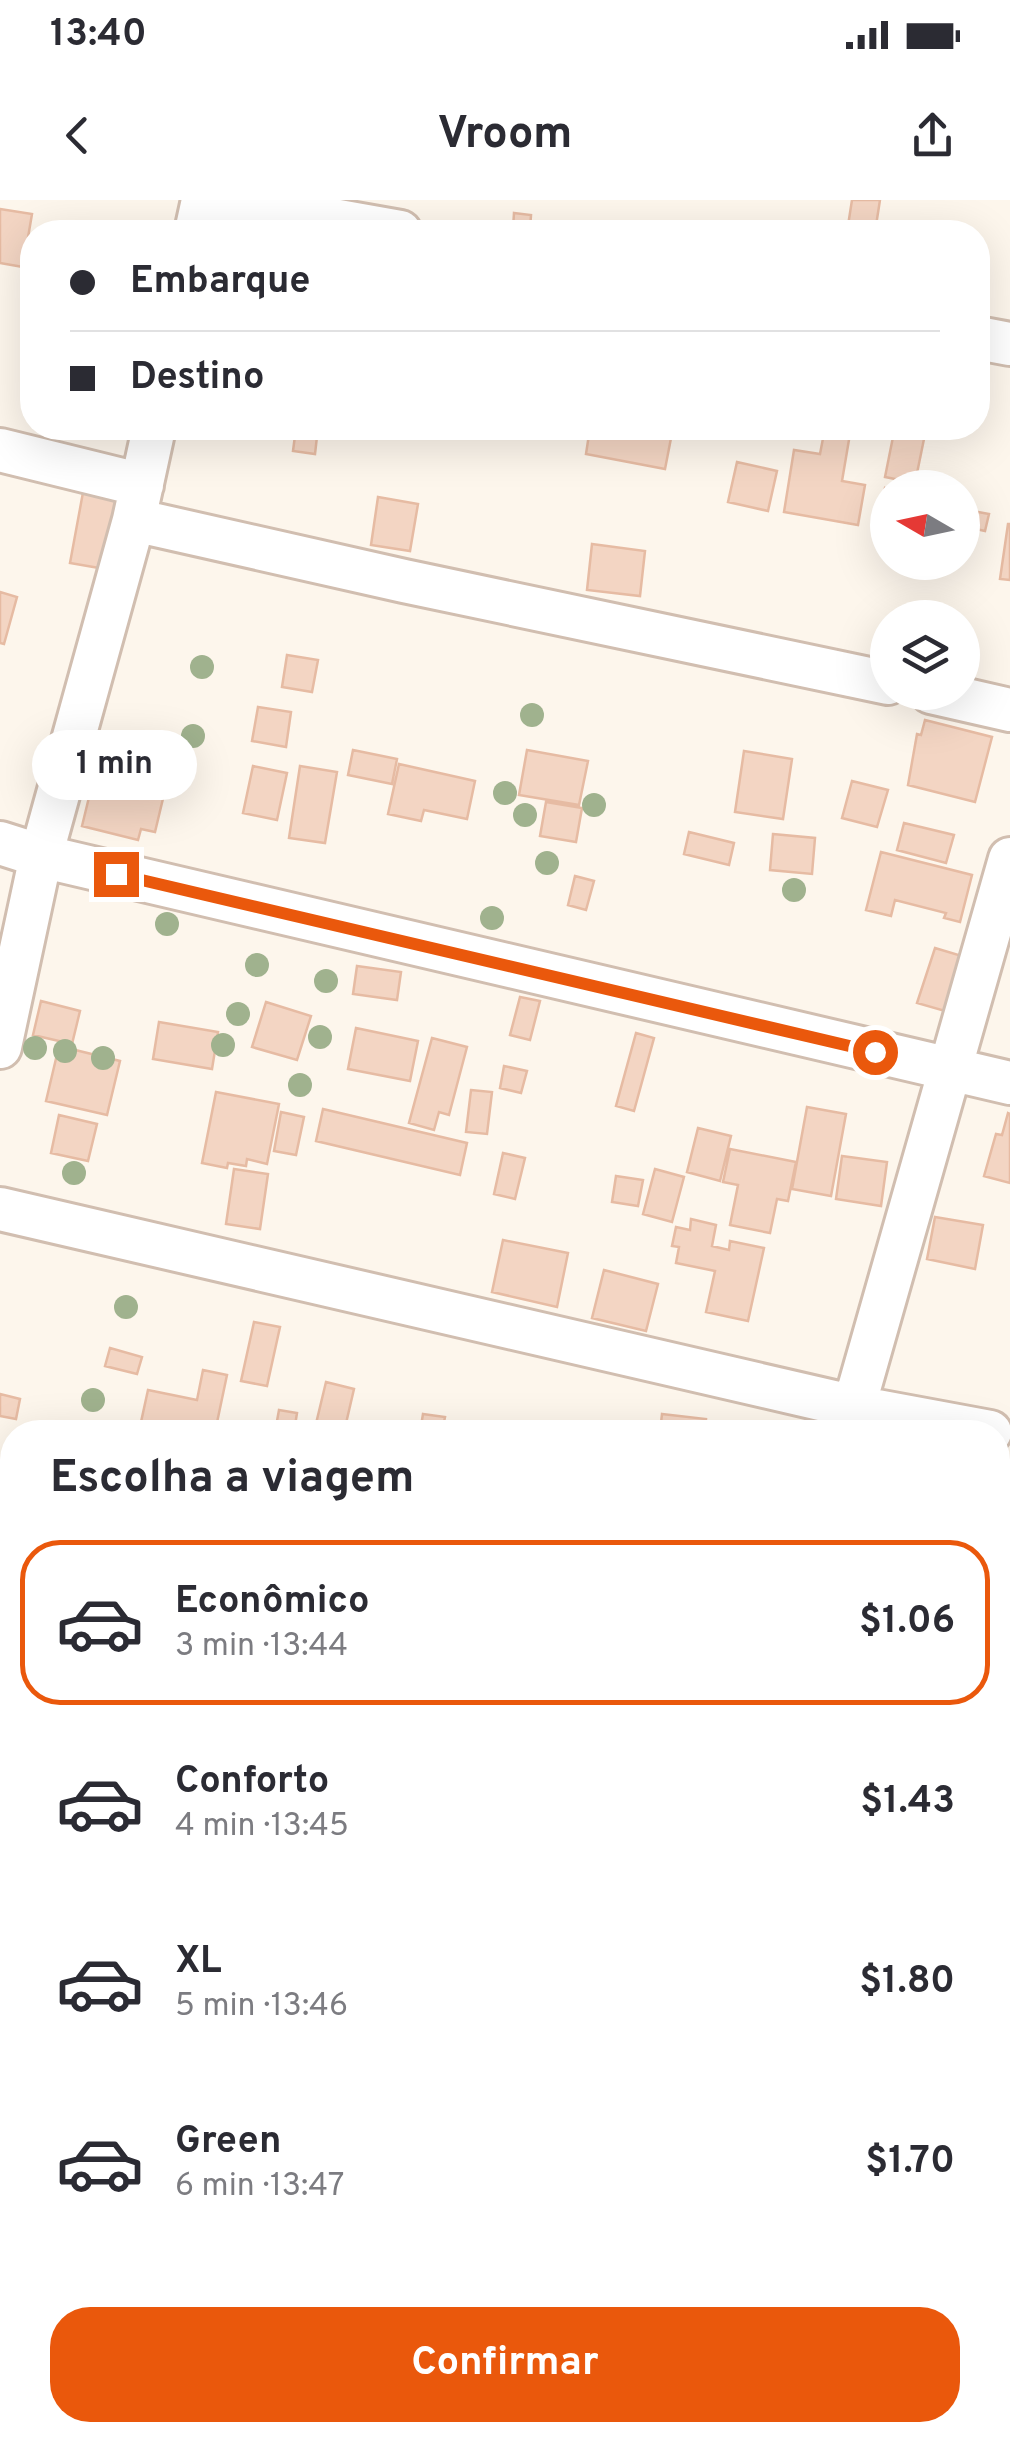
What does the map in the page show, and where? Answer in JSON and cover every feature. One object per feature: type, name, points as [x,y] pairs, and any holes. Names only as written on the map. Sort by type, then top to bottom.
[{"type":"street","points":[[221,200],[333,220]]},
{"type":"street","points":[[0,1047],[41,856],[151,440]]},
{"type":"street","points":[[0,450],[138,502],[404,581],[870,679]]},
{"type":"street","points":[[980,703],[1010,710]]},
{"type":"street","points":[[0,842],[41,856],[1010,1082]]},
{"type":"street","points":[[0,1209],[851,1420],[1010,859]]},
{"type":"building","points":[[852,200],[880,200],[877,220],[849,220]]},
{"type":"building","points":[[0,209],[32,214],[31,220],[20,220],[20,266],[0,263]]},
{"type":"building","points":[[514,213],[531,215],[531,220],[514,220]]},
{"type":"building","points":[[294,440],[317,440],[315,454],[293,451]]},
{"type":"building","points":[[588,440],[671,440],[665,469],[586,454]]},
{"type":"building","points":[[823,440],[849,440],[842,481],[865,485],[858,525],[784,512],[794,450],[820,454]]},
{"type":"building","points":[[892,440],[924,440],[918,470],[886,470]]},
{"type":"building","points":[[737,462],[777,471],[768,511],[728,502]]},
{"type":"building","points":[[84,487],[118,494],[105,569],[70,563]]},
{"type":"building","points":[[378,497],[418,504],[410,551],[371,545]]},
{"type":"building","points":[[980,512],[989,514],[985,531],[980,530]]},
{"type":"building","points":[[1010,524],[1010,580],[1000,579]]},
{"type":"building","points":[[592,544],[645,551],[640,596],[587,590]]},
{"type":"building","points":[[0,592],[17,597],[4,644],[0,643]]},
{"type":"building","points":[[287,655],[318,660],[312,692],[282,687]]},
{"type":"building","points":[[258,707],[291,712],[286,747],[252,741]]},
{"type":"building","points":[[925,720],[992,737],[975,802],[908,785],[917,734],[921,735]]},
{"type":"building","points":[[102,744],[172,761],[155,832],[141,829],[138,840],[82,826]]},
{"type":"building","points":[[353,750],[397,759],[392,784],[348,775]]},
{"type":"building","points":[[527,750],[588,761],[579,805],[519,795]]},
{"type":"building","points":[[744,751],[792,759],[783,819],[735,812]]},
{"type":"building","points":[[399,764],[475,781],[467,819],[424,810],[421,821],[388,814]]},
{"type":"building","points":[[253,766],[287,773],[277,820],[243,813]]},
{"type":"building","points":[[300,766],[337,772],[325,843],[289,838]]},
{"type":"building","points":[[852,781],[888,790],[877,827],[842,818]]},
{"type":"building","points":[[546,802],[582,808],[576,842],[540,836]]},
{"type":"building","points":[[904,823],[954,835],[946,863],[897,850]]},
{"type":"building","points":[[689,832],[734,843],[729,865],[684,854]]},
{"type":"building","points":[[773,834],[815,838],[812,874],[770,870]]},
{"type":"building","points":[[881,852],[972,875],[960,922],[944,918],[946,913],[895,900],[891,916],[866,910]]},
{"type":"building","points":[[575,876],[594,881],[586,910],[568,905]]},
{"type":"building","points":[[935,948],[962,956],[945,1011],[917,1003]]},
{"type":"building","points":[[357,966],[401,972],[397,1000],[353,994]]},
{"type":"building","points":[[520,997],[540,1001],[530,1040],[510,1035]]},
{"type":"building","points":[[41,1001],[80,1011],[72,1044],[33,1035]]},
{"type":"building","points":[[266,1002],[311,1016],[297,1060],[252,1047]]},
{"type":"building","points":[[159,1022],[218,1032],[212,1069],[153,1059]]},
{"type":"building","points":[[356,1028],[418,1041],[410,1081],[348,1069]]},
{"type":"building","points":[[636,1033],[654,1038],[634,1111],[616,1106]]},
{"type":"building","points":[[432,1038],[467,1047],[449,1115],[439,1112],[434,1130],[409,1123]]},
{"type":"building","points":[[59,1046],[120,1061],[107,1115],[46,1101]]},
{"type":"building","points":[[504,1066],[527,1071],[521,1093],[500,1088]]},
{"type":"building","points":[[471,1090],[492,1092],[487,1134],[466,1132]]},
{"type":"building","points":[[216,1092],[279,1104],[267,1164],[247,1159],[246,1166],[228,1163],[227,1168],[202,1163]]},
{"type":"building","points":[[807,1107],[846,1114],[831,1196],[792,1189]]},
{"type":"building","points":[[323,1109],[467,1143],[460,1175],[316,1141]]},
{"type":"building","points":[[281,1112],[304,1117],[296,1155],[274,1151]]},
{"type":"building","points":[[1008,1113],[1010,1183],[984,1176],[996,1134],[1002,1135]]},
{"type":"building","points":[[59,1115],[97,1124],[88,1161],[51,1153]]},
{"type":"building","points":[[698,1128],[731,1136],[720,1181],[687,1172]]},
{"type":"building","points":[[730,1149],[796,1162],[788,1201],[777,1199],[770,1233],[730,1225],[738,1185],[723,1182]]},
{"type":"building","points":[[503,1153],[525,1158],[515,1199],[494,1194]]},
{"type":"building","points":[[842,1156],[887,1162],[881,1206],[836,1199]]},
{"type":"building","points":[[234,1169],[268,1174],[260,1229],[226,1224]]},
{"type":"building","points":[[655,1169],[684,1177],[672,1222],[643,1214]]},
{"type":"building","points":[[616,1176],[643,1180],[638,1206],[612,1202]]},
{"type":"building","points":[[935,1217],[983,1225],[975,1269],[927,1259]]},
{"type":"building","points":[[691,1219],[716,1225],[712,1246],[729,1250],[730,1241],[764,1248],[748,1321],[706,1312],[715,1271],[676,1263],[679,1247],[672,1246],[676,1227],[690,1230]]},
{"type":"building","points":[[503,1240],[568,1253],[557,1307],[492,1292]]},
{"type":"building","points":[[604,1270],[658,1284],[646,1331],[592,1318]]},
{"type":"building","points":[[254,1322],[280,1327],[267,1386],[241,1381]]},
{"type":"building","points":[[110,1348],[142,1357],[137,1374],[105,1366]]},
{"type":"building","points":[[203,1370],[227,1375],[218,1420],[141,1420],[148,1390],[197,1400]]},
{"type":"building","points":[[326,1382],[354,1389],[347,1420],[317,1420]]},
{"type":"building","points":[[0,1394],[20,1399],[16,1419],[0,1416]]},
{"type":"building","points":[[279,1410],[297,1413],[296,1420],[277,1420]]},
{"type":"building","points":[[423,1414],[445,1417],[444,1420],[422,1420]]},
{"type":"building","points":[[662,1414],[706,1419],[706,1420],[661,1420]]},
{"type":"route","points":[[116,874],[875,1052]]}]
